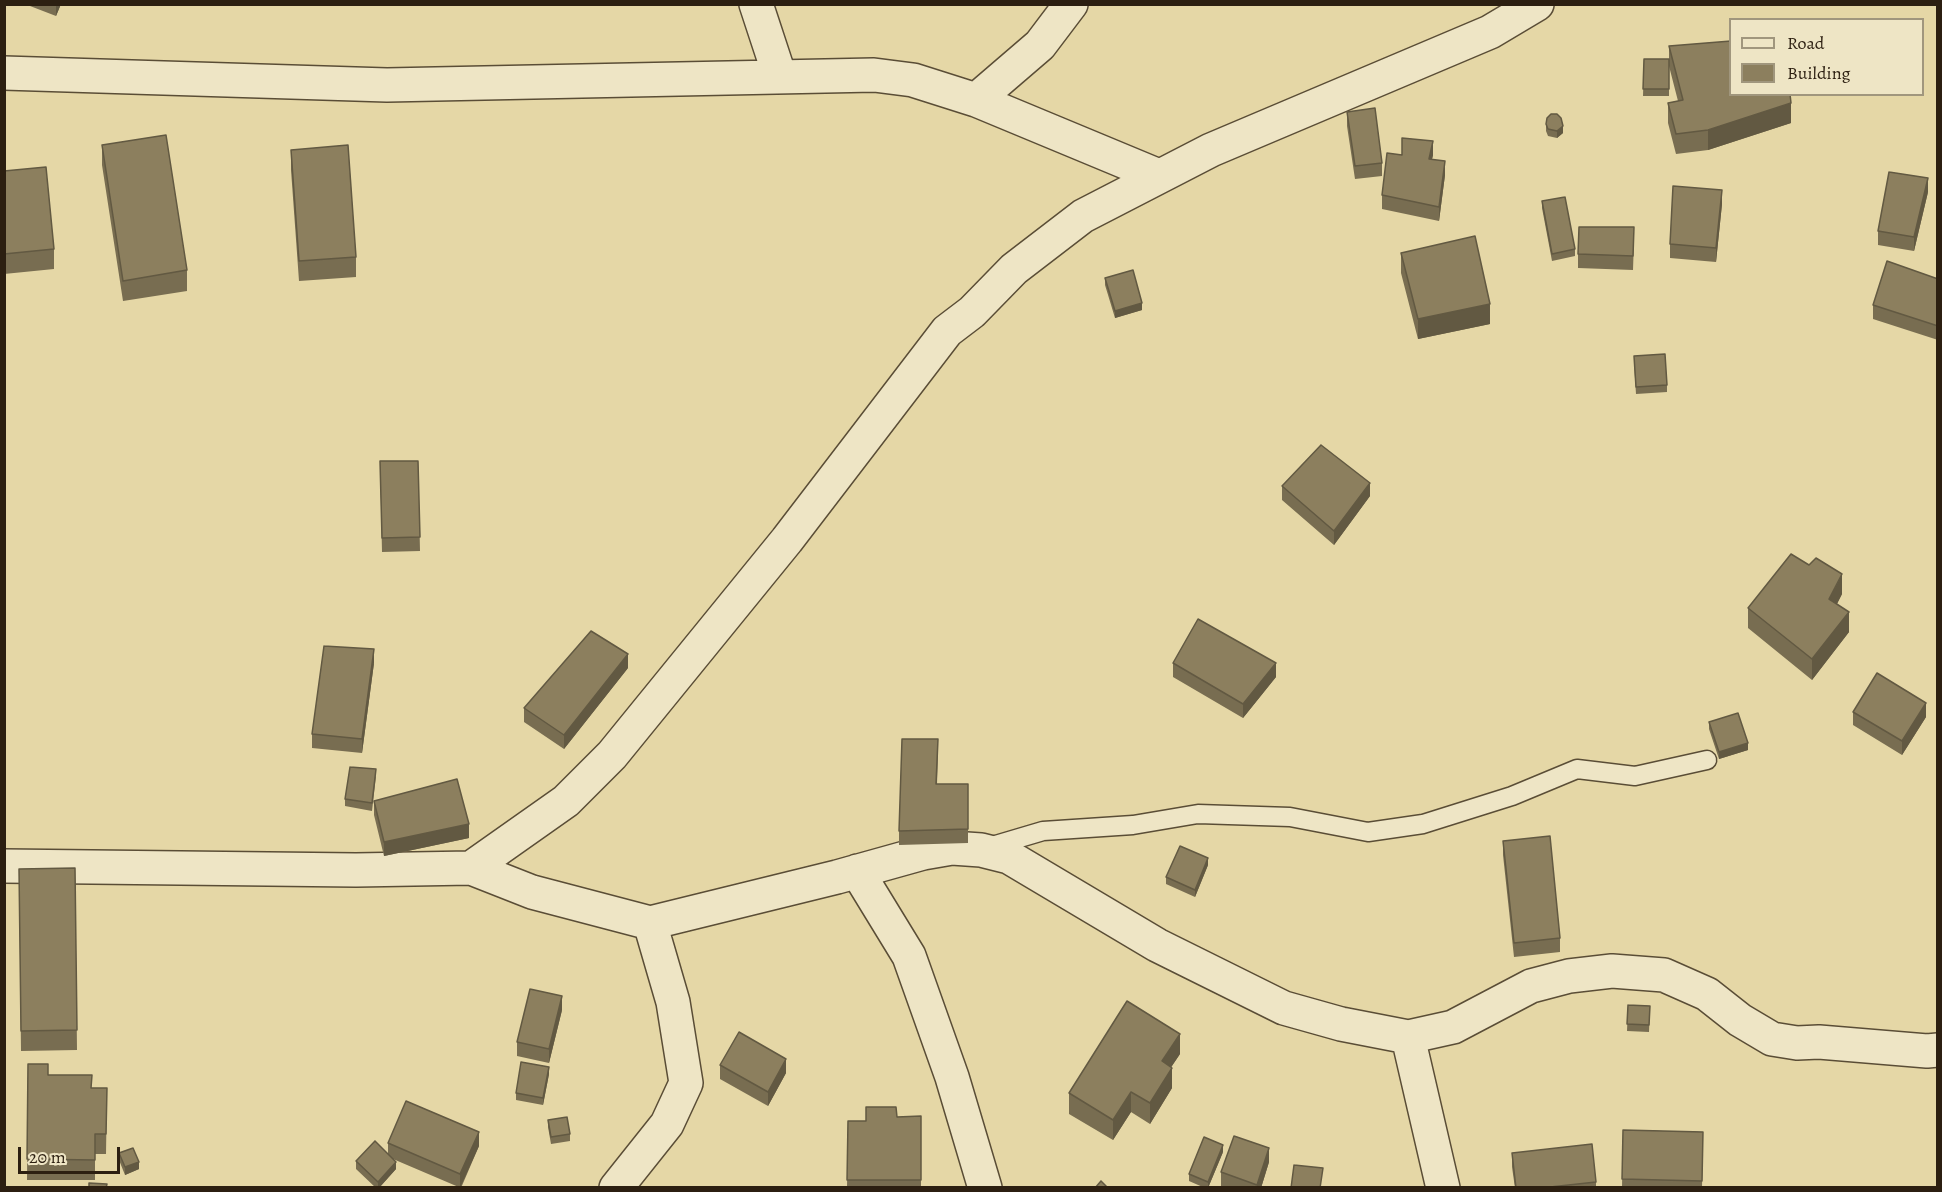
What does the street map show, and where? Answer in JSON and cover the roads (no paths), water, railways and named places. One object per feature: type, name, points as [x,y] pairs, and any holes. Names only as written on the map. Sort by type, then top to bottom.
[{"type":"street","points":[[756,4],[780,77]]},
{"type":"street","points":[[976,100],[1040,45],[1071,4]]},
{"type":"street","points":[[471,868],[566,801],[612,755],[787,540],[947,331],[972,312],[1014,269],[1083,216],[1159,176],[1221,145],[1490,32],[1537,4]]},
{"type":"street","points":[[4,73],[387,85],[874,75],[913,80],[976,100],[1159,176]]},
{"type":"street","points":[[4,866],[356,870],[471,868],[532,892],[650,923],[952,848],[981,850],[1009,857],[1157,945],[1284,1008],[1341,1024],[1408,1037],[1453,1027],[1531,986],[1569,976],[1612,972],[1664,975],[1707,994],[1740,1020],[1772,1039],[1797,1043],[1819,1042],[1938,1050]]},
{"type":"street","points":[[857,871],[909,956],[952,1077],[985,1188]]},
{"type":"street","points":[[624,1185],[667,1124],[686,1083],[673,1002],[650,923]]},
{"type":"street","points":[[1408,1037],[1443,1188]]},
{"type":"lane","points":[[981,850],[1043,831],[1133,825],[1198,814],[1290,817],[1368,832],[1423,824],[1512,796],[1577,769],[1635,776],[1707,760]]}]
